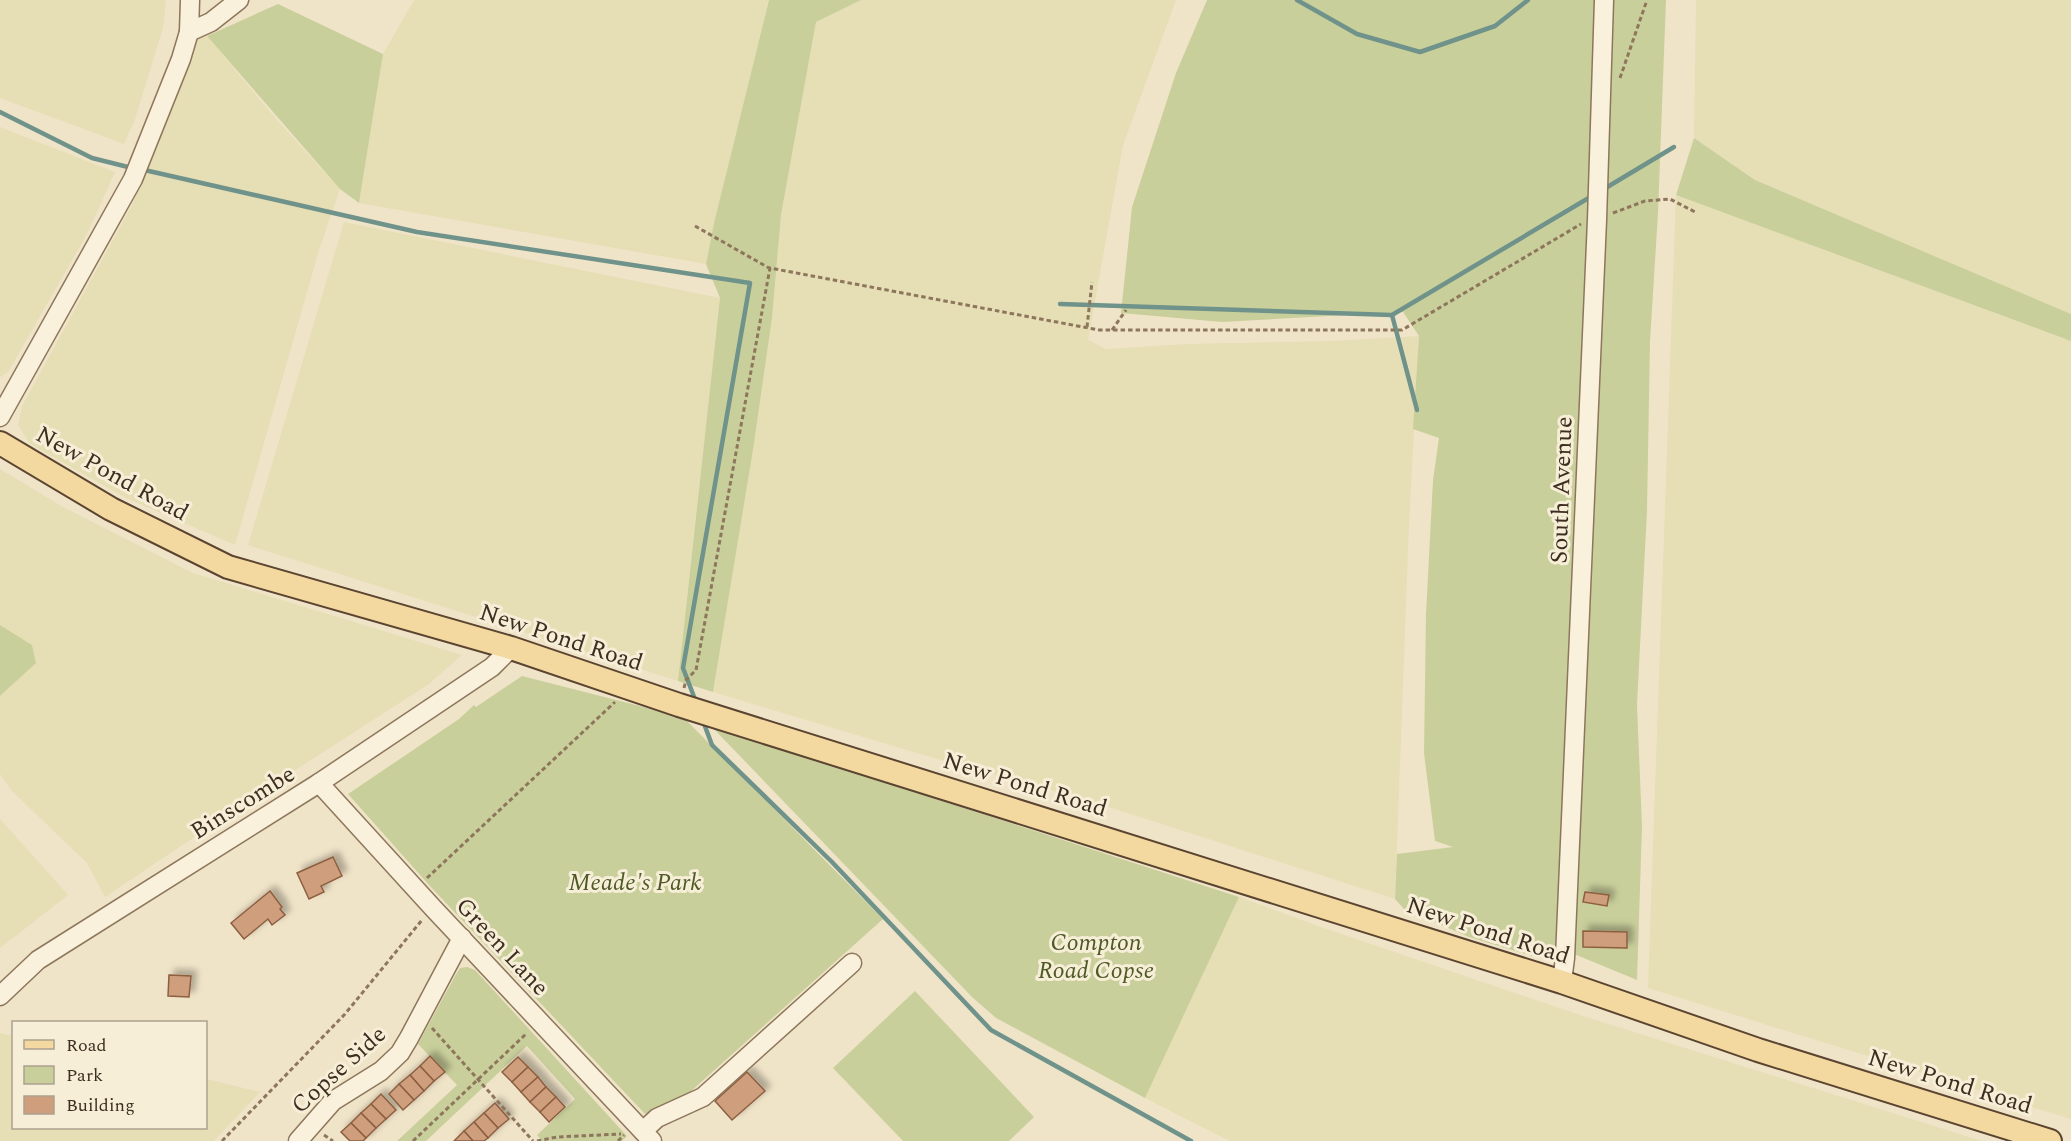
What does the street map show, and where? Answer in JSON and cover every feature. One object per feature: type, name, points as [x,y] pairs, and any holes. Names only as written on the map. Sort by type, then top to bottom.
[{"type":"main road","name":"New Pond Road","points":[[0,443],[111,509],[228,567],[511,648],[620,685],[1562,982],[1758,1050],[2050,1141]]},
{"type":"street","points":[[0,417],[142,159],[181,59],[189,32],[190,0]]},
{"type":"street","points":[[189,32],[211,22],[238,0]]},
{"type":"street","name":"South Avenue","points":[[1562,982],[1565,958],[1597,217],[1604,0]]},
{"type":"street","name":"Binscombe","points":[[0,996],[38,960],[320,783],[492,667],[511,648]]},
{"type":"street","name":"Green Lane","points":[[320,783],[641,1135]]},
{"type":"street","name":"Copse Side","points":[[298,1141],[333,1101],[381,1071],[400,1053],[462,938]]},
{"type":"street","points":[[641,1135],[657,1118],[703,1097],[852,963]]},
{"type":"path","points":[[1617,84],[1647,0]]},
{"type":"path","points":[[695,226],[770,268],[1100,330],[1402,330],[1597,217],[1645,201],[1670,199],[1696,213]]},
{"type":"path","points":[[686,680],[696,670],[770,268]]},
{"type":"path","points":[[1086,327],[1092,282]]},
{"type":"path","points":[[1112,330],[1126,310]]},
{"type":"path","points":[[419,892],[426,879],[618,699],[620,685]]},
{"type":"path","points":[[222,1141],[345,1014],[433,908]]},
{"type":"path","points":[[421,1016],[535,1141],[557,1137],[641,1135]]},
{"type":"path","points":[[413,1141],[539,1021]]},
{"type":"shaded area","points":[[0,0],[166,0],[163,28],[135,119],[124,144],[0,98]]},
{"type":"shaded area","points":[[414,0],[769,0],[706,264],[359,203],[383,54]]},
{"type":"shaded area","points":[[861,0],[1176,0],[1123,145],[1088,340],[1106,349],[1419,336],[1409,523],[1395,899],[1087,800],[937,759],[713,692],[753,450],[772,318],[781,216],[816,22]]},
{"type":"shaded area","points":[[1696,0],[2071,0],[2071,314],[1755,180],[1694,138]]},
{"type":"shaded area","points":[[207,36],[277,120],[340,189],[319,250],[235,545],[126,498],[30,444],[18,425],[22,406],[132,205],[168,119],[196,38]]},
{"type":"shaded area","points":[[0,127],[115,172],[87,234],[8,372],[0,377]]},
{"type":"shaded area","points":[[1676,195],[2071,341],[2071,1119],[1648,988]]},
{"type":"shaded area","points":[[344,222],[720,298],[678,681],[248,545]]},
{"type":"shaded area","points":[[0,469],[63,507],[193,573],[462,655],[429,684],[272,785],[105,897],[87,863],[12,791],[0,774],[0,696],[36,663],[32,645],[0,625]]},
{"type":"shaded area","points":[[0,819],[68,895],[0,948]]},
{"type":"shaded area","points":[[1239,897],[1583,1016],[1982,1141],[1230,1141],[1145,1098]]},
{"type":"shaded area","points":[[0,1033],[12,1036],[12,1129],[207,1129],[207,1079],[260,1092],[214,1141],[0,1141]]},
{"type":"green space","points":[[769,0],[861,0],[816,22],[781,215],[772,318],[753,450],[713,692],[678,681],[720,298],[706,264]]},
{"type":"green space","points":[[1207,0],[1666,0],[1658,213],[1650,342],[1647,511],[1637,705],[1642,826],[1637,980],[1574,954],[1560,943],[1532,956],[1469,937],[1404,909],[1395,899],[1397,854],[1453,847],[1435,841],[1424,753],[1426,614],[1433,480],[1439,438],[1413,429],[1419,336],[1403,312],[1222,322],[1121,313],[1132,207],[1176,73]],"holes":[[[1585,892],[1608,895],[1607,905],[1584,902]],[[1584,931],[1627,932],[1627,947],[1583,947]]]},
{"type":"green space","points":[[278,4],[383,54],[359,203],[340,189],[207,36]]},
{"type":"green space","points":[[1694,138],[1755,180],[2071,314],[2071,341],[1676,195]]},
{"type":"green space","points":[[0,625],[32,645],[36,663],[0,696]]},
{"type":"green space","name":"Meade's Park","points":[[522,676],[683,717],[883,919],[690,1092],[645,1114],[429,885],[348,794],[459,719],[474,705],[476,707]]},
{"type":"green space","name":"Compton Road Copse","points":[[711,726],[1239,897],[1145,1098],[996,1018],[972,997]]},
{"type":"green space","points":[[467,967],[475,970],[627,1136],[622,1141],[542,1141],[537,1135],[575,1099],[527,1046],[426,1141],[397,1141],[457,1085],[418,1044],[460,968]]},
{"type":"green space","points":[[915,991],[1034,1117],[1009,1141],[903,1141],[833,1068]]},
{"type":"building","points":[[333,857],[342,876],[321,886],[324,892],[309,899],[297,873]]},
{"type":"building","points":[[270,891],[285,915],[272,925],[268,919],[244,939],[231,923]]},
{"type":"building","points":[[1585,892],[1609,895],[1607,906],[1583,902]]},
{"type":"building","points":[[1583,931],[1627,932],[1627,948],[1583,947]]},
{"type":"building","points":[[169,975],[191,976],[189,997],[168,996]]},
{"type":"building","points":[[430,1056],[445,1072],[434,1081],[420,1066]]},
{"type":"building","points":[[518,1057],[528,1067],[512,1082],[502,1072]]},
{"type":"building","points":[[420,1066],[434,1081],[424,1091],[410,1075]]},
{"type":"building","points":[[528,1067],[538,1077],[521,1092],[512,1082]]},
{"type":"building","points":[[747,1072],[765,1091],[732,1120],[715,1101]]},
{"type":"building","points":[[410,1075],[424,1091],[414,1100],[399,1084]]},
{"type":"building","points":[[538,1077],[546,1087],[530,1102],[521,1092]]},
{"type":"building","points":[[399,1084],[414,1100],[403,1110],[389,1094]]},
{"type":"building","points":[[546,1087],[556,1097],[540,1112],[530,1102]]},
{"type":"building","points":[[381,1094],[396,1110],[386,1119],[371,1104]]},
{"type":"building","points":[[556,1097],[565,1107],[549,1122],[540,1112]]},
{"type":"building","points":[[495,1103],[509,1119],[498,1128],[484,1113]]},
{"type":"building","points":[[371,1104],[386,1119],[376,1128],[361,1113]]},
{"type":"building","points":[[361,1113],[376,1128],[366,1138],[351,1123]]},
{"type":"building","points":[[484,1113],[498,1128],[488,1138],[474,1122]]},
{"type":"building","points":[[474,1122],[488,1138],[484,1141],[473,1141],[464,1131]]},
{"type":"building","points":[[351,1123],[366,1138],[363,1141],[350,1141],[341,1132]]},
{"type":"building","points":[[464,1131],[473,1141],[454,1141]]},
{"type":"waterway","points":[[1297,0],[1357,34],[1420,52],[1495,26],[1528,0]]},
{"type":"waterway","points":[[0,112],[92,158],[132,168]]},
{"type":"waterway","points":[[1604,189],[1674,147]]},
{"type":"waterway","points":[[140,169],[417,232],[750,283],[683,668],[696,702]]},
{"type":"waterway","points":[[1060,304],[1392,315],[1592,196]]},
{"type":"waterway","points":[[1392,315],[1417,410]]},
{"type":"waterway","points":[[703,721],[712,745],[832,862],[991,1030],[1191,1141]]}]
